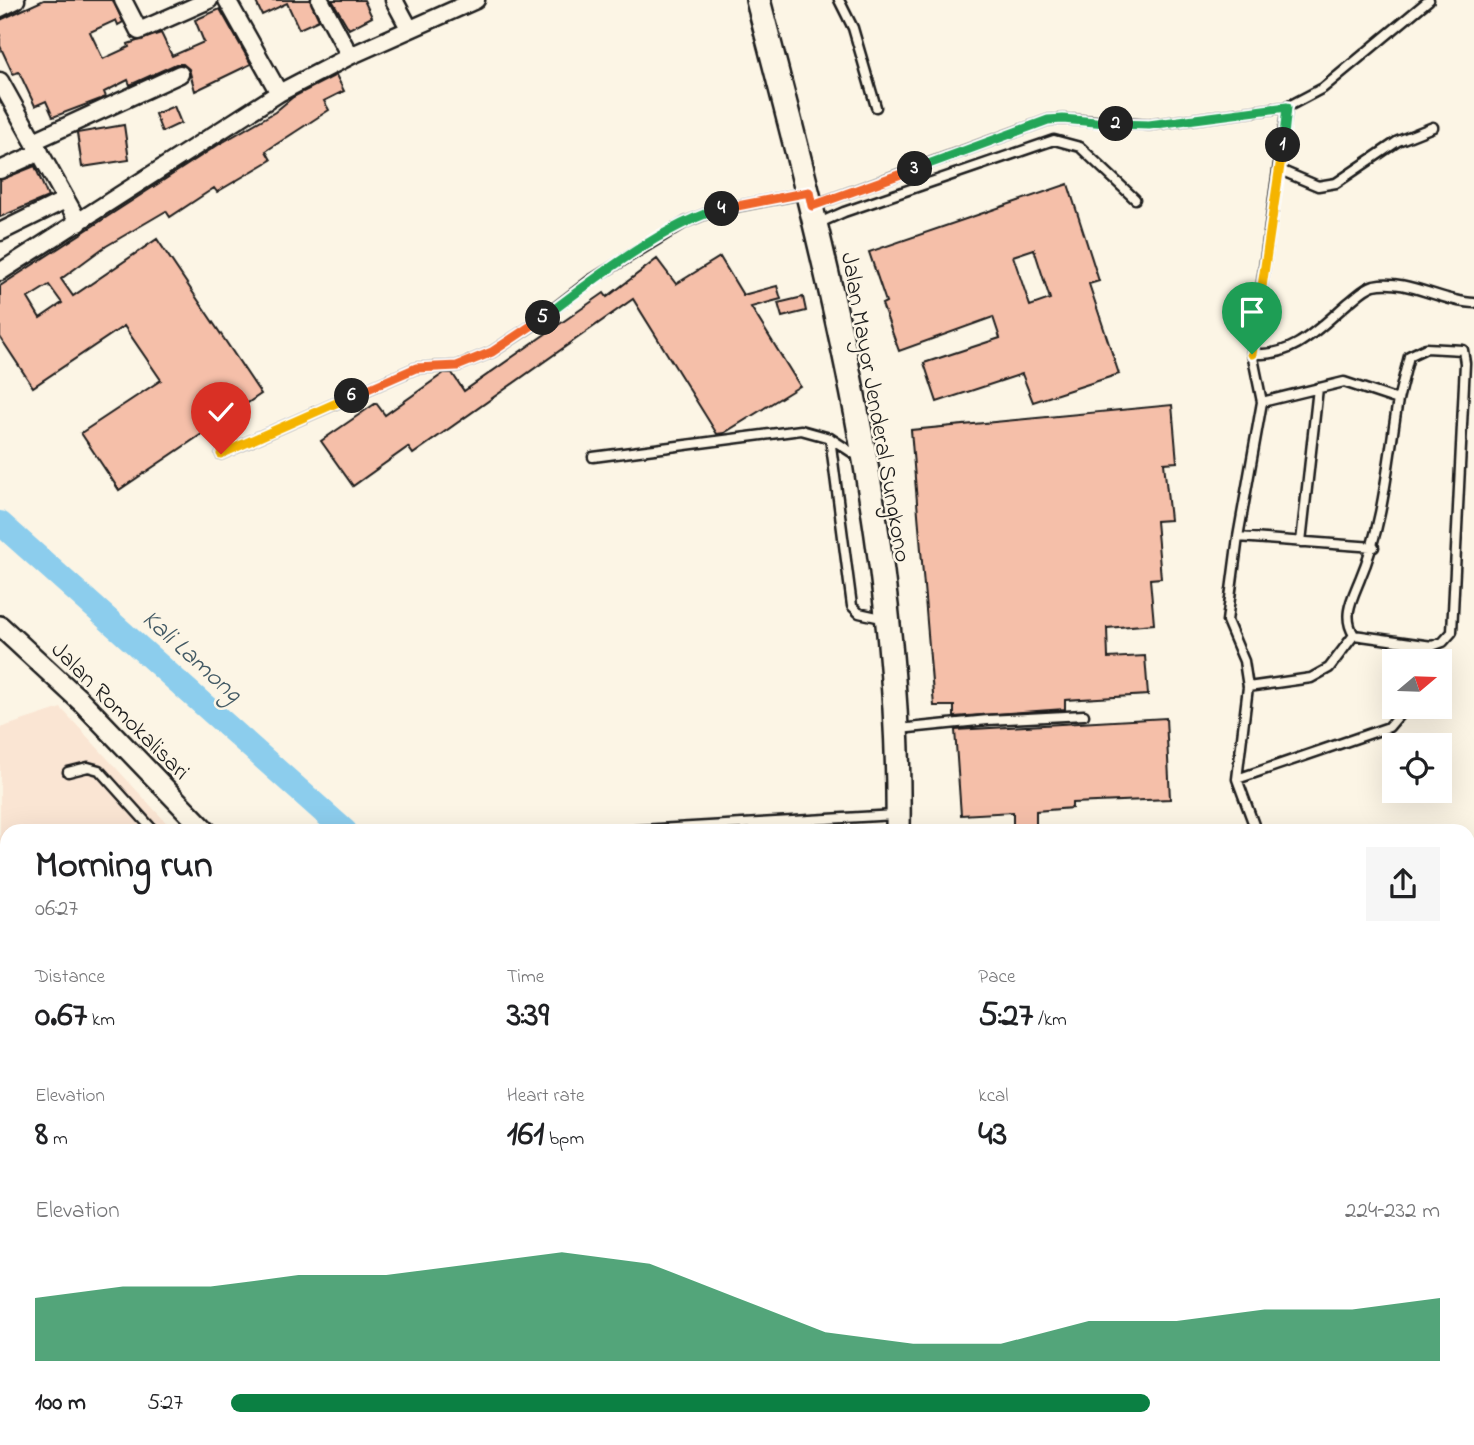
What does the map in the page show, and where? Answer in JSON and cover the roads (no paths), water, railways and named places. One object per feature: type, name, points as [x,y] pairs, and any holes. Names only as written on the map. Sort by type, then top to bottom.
[{"type":"main road","name":"Jalan Mayor Jenderal Sungkono","points":[[758,0],[813,207],[852,390],[888,619],[896,729],[898,823]]},
{"type":"street","points":[[0,8],[16,0]]},
{"type":"street","points":[[123,0],[139,31],[209,0]]},
{"type":"street","points":[[227,0],[279,93]]},
{"type":"street","points":[[320,0],[350,56]]},
{"type":"street","points":[[394,0],[409,28]]},
{"type":"street","points":[[0,272],[279,93],[409,28],[476,0]]},
{"type":"street","points":[[0,170],[37,147],[180,74]]},
{"type":"street","points":[[0,81],[6,106],[37,147],[79,223]]},
{"type":"street","points":[[0,232],[65,200]]},
{"type":"street","name":"Jalan Romokalisari","points":[[0,626],[83,703],[199,824]]},
{"type":"lane","points":[[839,0],[853,28],[876,107]]},
{"type":"lane","points":[[813,207],[1048,120],[1149,125],[1287,107],[1323,88],[1429,0]]},
{"type":"lane","points":[[1254,824],[1237,779],[1248,687],[1244,661],[1227,621],[1238,537],[1262,402],[1252,354],[1287,107]]},
{"type":"lane","points":[[1280,170],[1318,186],[1336,183],[1398,141],[1433,127]]},
{"type":"lane","points":[[221,454],[416,368],[457,366],[492,352],[533,325],[591,280],[686,222],[713,211],[813,207],[844,212],[1054,140],[1080,147],[1135,199]]},
{"type":"lane","points":[[1252,354],[1283,353],[1364,290],[1376,285],[1393,283],[1474,303]]},
{"type":"lane","points":[[1426,348],[1463,350],[1465,363],[1452,632],[1443,642],[1432,646],[1354,635],[1348,625],[1348,607],[1374,547],[1398,400],[1409,356],[1426,348]]},
{"type":"lane","points":[[1262,402],[1344,382],[1398,400]]},
{"type":"lane","points":[[1301,542],[1318,388]]},
{"type":"lane","points":[[593,457],[802,430],[830,438],[864,461]]},
{"type":"lane","points":[[830,438],[852,606],[859,613],[888,619]]},
{"type":"lane","points":[[1238,537],[1374,547]]},
{"type":"lane","points":[[1248,687],[1311,678],[1329,668],[1354,635]]},
{"type":"lane","points":[[896,729],[988,720],[1084,715]]},
{"type":"lane","points":[[1237,779],[1388,727],[1395,719]]},
{"type":"lane","points":[[68,772],[88,767],[99,770],[148,824]]},
{"type":"lane","points":[[864,824],[898,823]]},
{"type":"waterway","name":"Kali Lamong","points":[[0,523],[337,824]]}]
